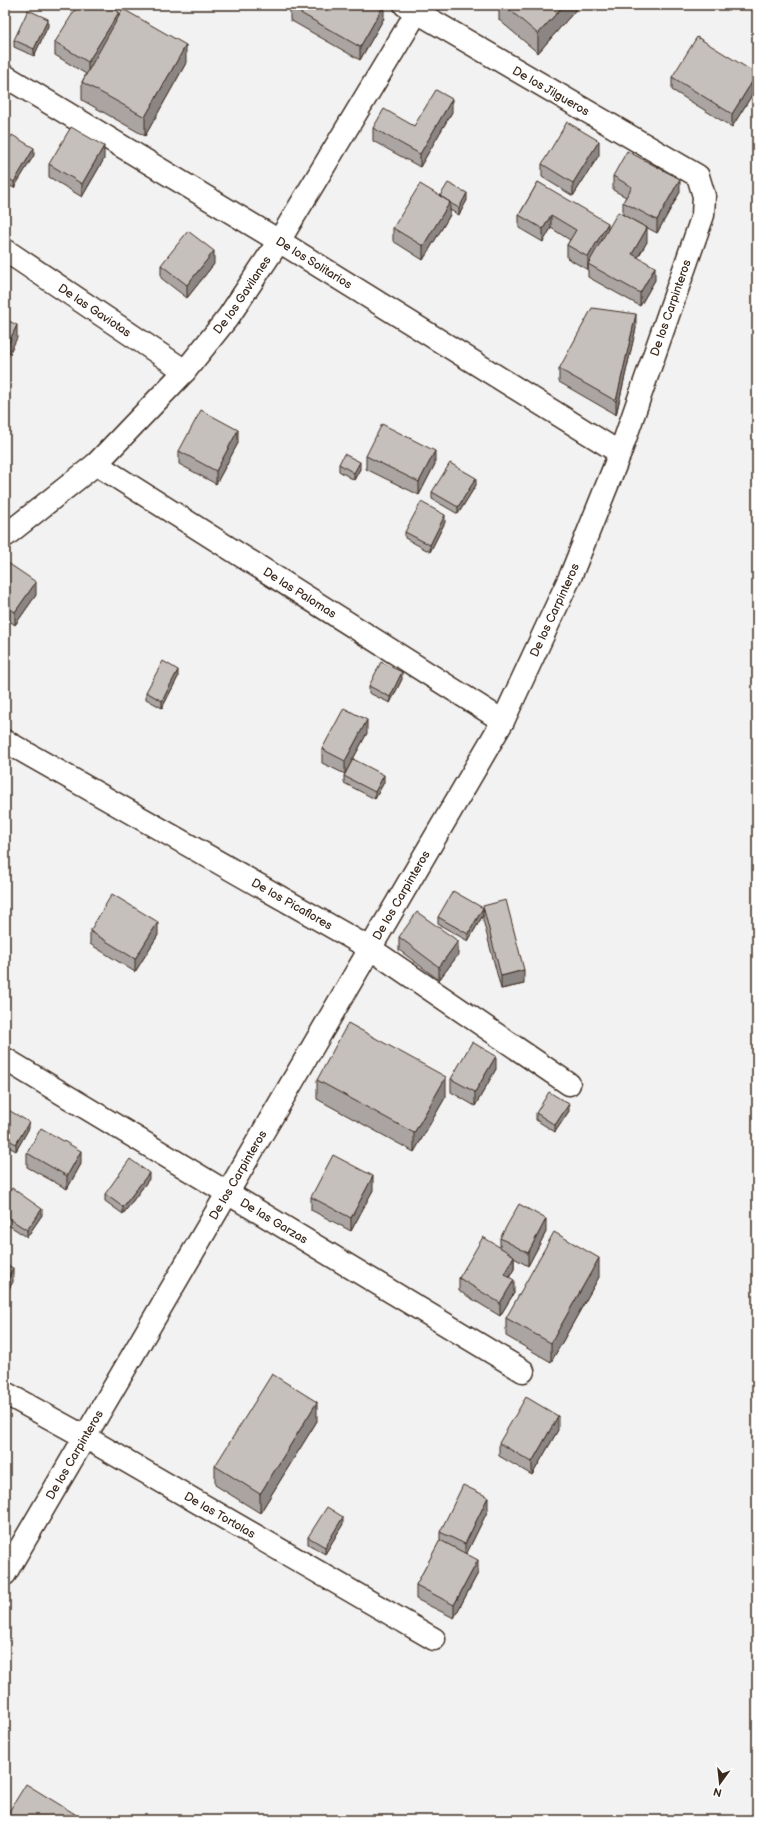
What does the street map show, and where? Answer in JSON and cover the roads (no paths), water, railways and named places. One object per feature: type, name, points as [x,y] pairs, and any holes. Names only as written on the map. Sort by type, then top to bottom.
[{"type":"street","name":"De los Jilgueros","points":[[414,7],[698,176]]},
{"type":"street","name":"De los Gavilanes","points":[[5,536],[96,464],[185,371],[229,316],[280,241],[414,7]]},
{"type":"street","name":"De los Solitarios","points":[[5,76],[280,241],[620,453]]},
{"type":"street","name":"De los Carpinteros","points":[[5,1574],[503,721],[571,575],[620,453],[703,215],[704,196],[698,176]]},
{"type":"street","name":"De las Gaviotas","points":[[5,250],[185,371]]},
{"type":"street","name":"De las Palomas","points":[[96,464],[503,721]]},
{"type":"street","name":"De los Picaflores","points":[[5,741],[371,949],[569,1084]]},
{"type":"street","name":"De las Garzas","points":[[5,1059],[523,1371]]},
{"type":"street","name":"De las Tortolas","points":[[5,1393],[85,1437],[434,1640]]}]
